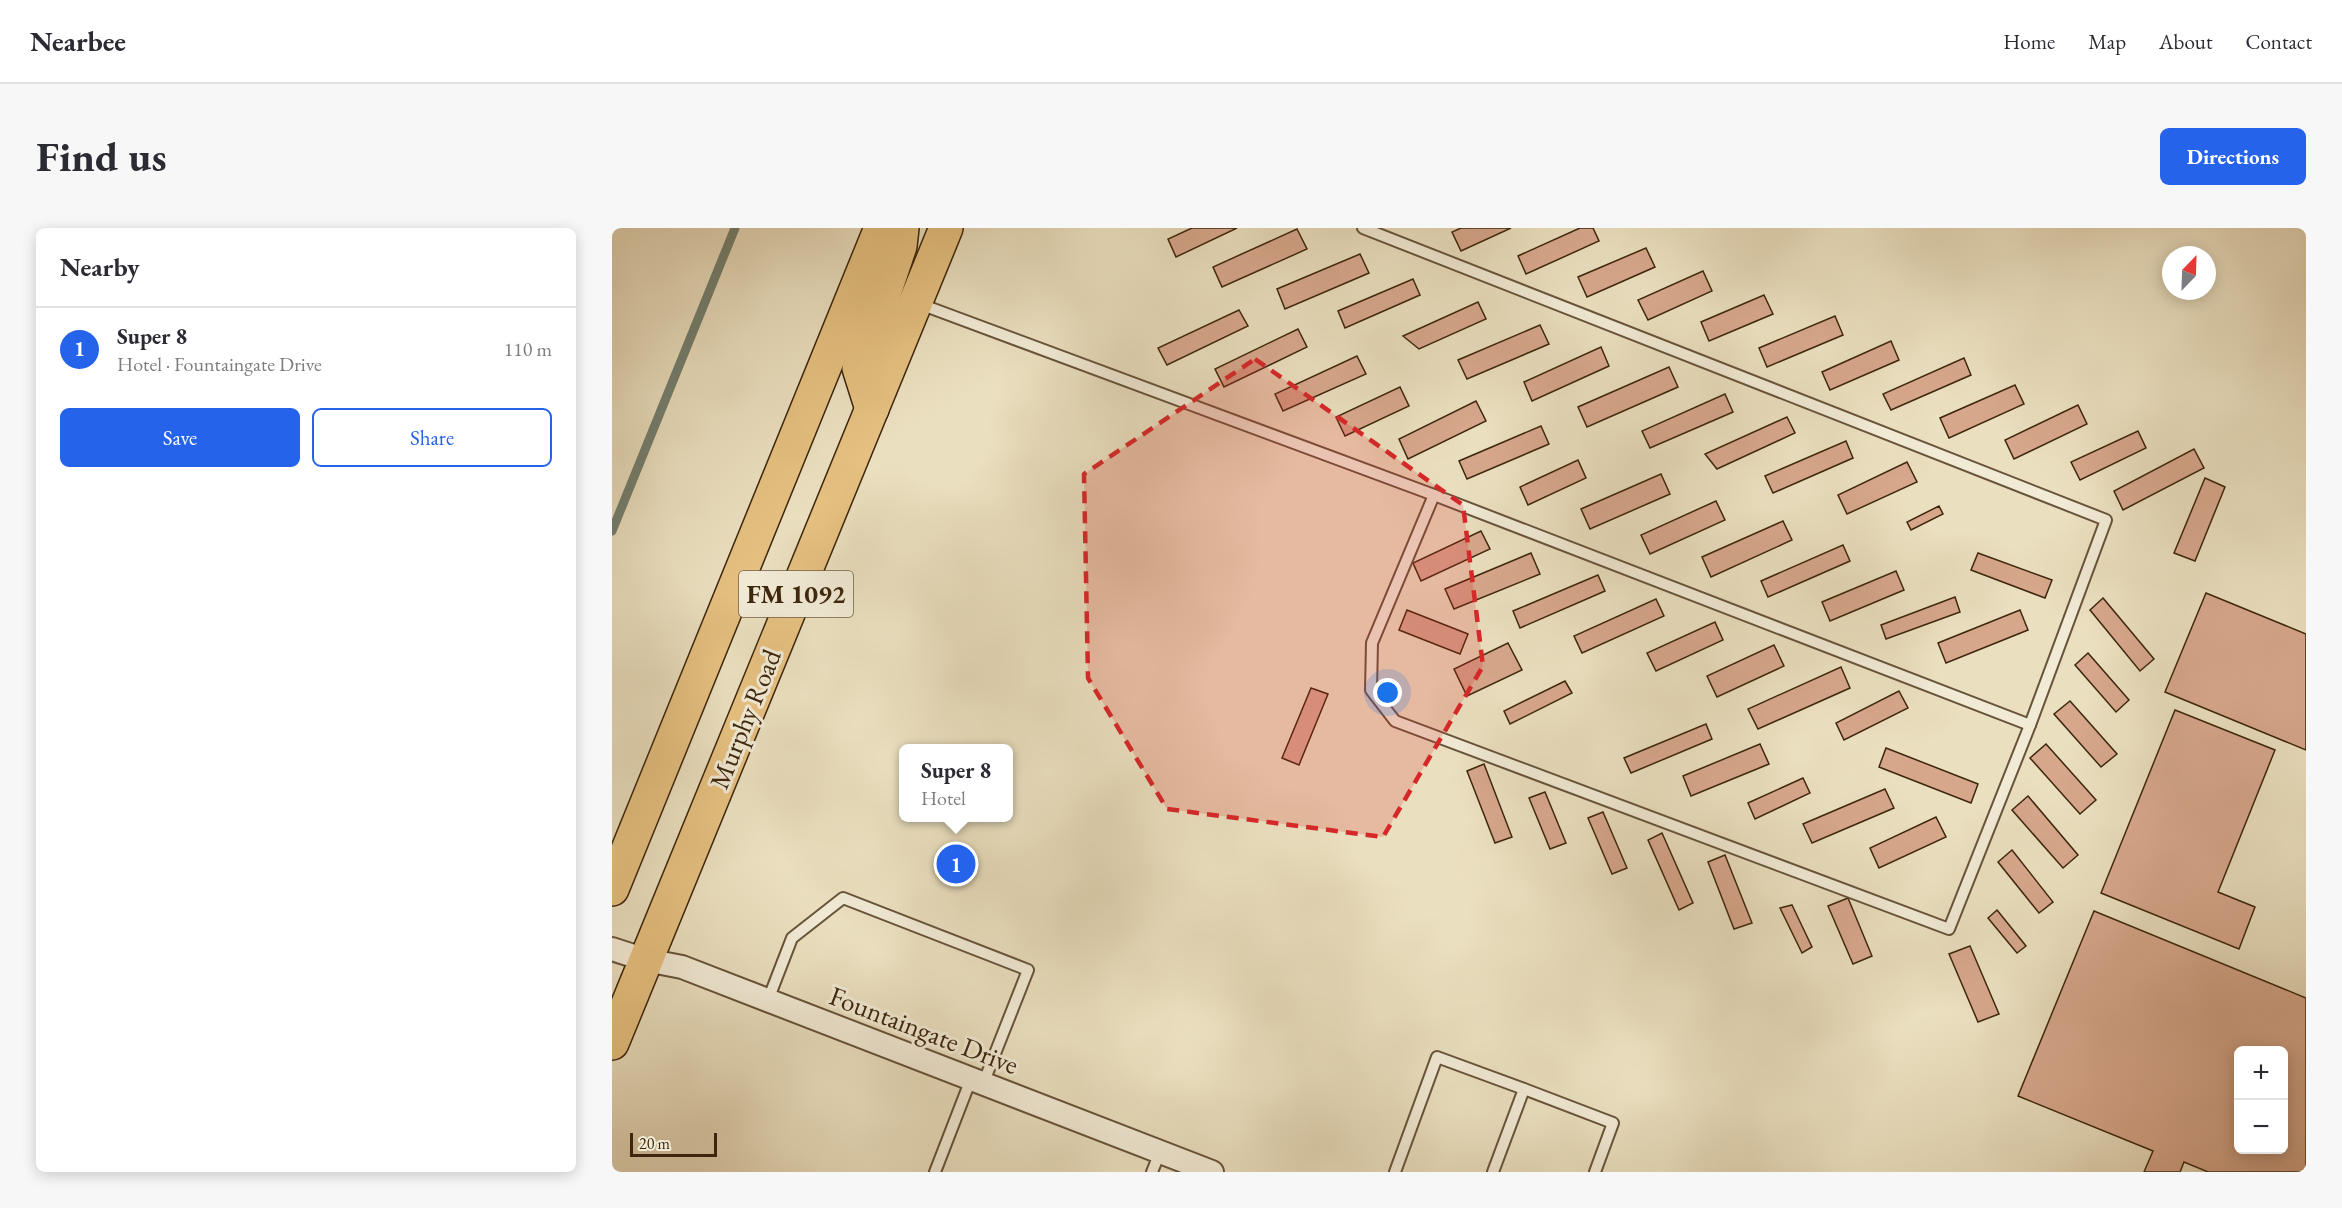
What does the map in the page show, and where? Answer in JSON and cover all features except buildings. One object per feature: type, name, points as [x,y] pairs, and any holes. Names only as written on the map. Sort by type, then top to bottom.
[{"type":"main road","name":"FM 1092","points":[[612,889],[881,228]]},
{"type":"main road","points":[[872,409],[859,368],[900,246],[902,228]]},
{"type":"main road","name":"Murphy Road","points":[[612,1042],[946,228]]},
{"type":"street","name":"Fountaingate Drive","points":[[612,949],[646,960],[682,967],[977,1081],[1156,1162],[1212,1172]]},
{"type":"lane","points":[[1363,228],[2106,520],[2030,725],[1949,929],[1395,721],[1371,690],[1372,643],[1434,495]]},
{"type":"lane","points":[[914,302],[1434,495],[2030,725]]},
{"type":"lane","points":[[768,1000],[792,938],[843,898],[1028,970],[935,1172]]},
{"type":"lane","points":[[1395,1172],[1437,1057],[1613,1123],[1595,1172]]},
{"type":"lane","points":[[1493,1172],[1524,1089]]},
{"type":"highlighted area","points":[[1255,359],[1463,505],[1483,666],[1383,837],[1167,809],[1088,678],[1084,474]]},
{"type":"waterway","points":[[612,531],[735,228]]},
{"type":"place","name":"Super 8","points":[[956,864]]}]
